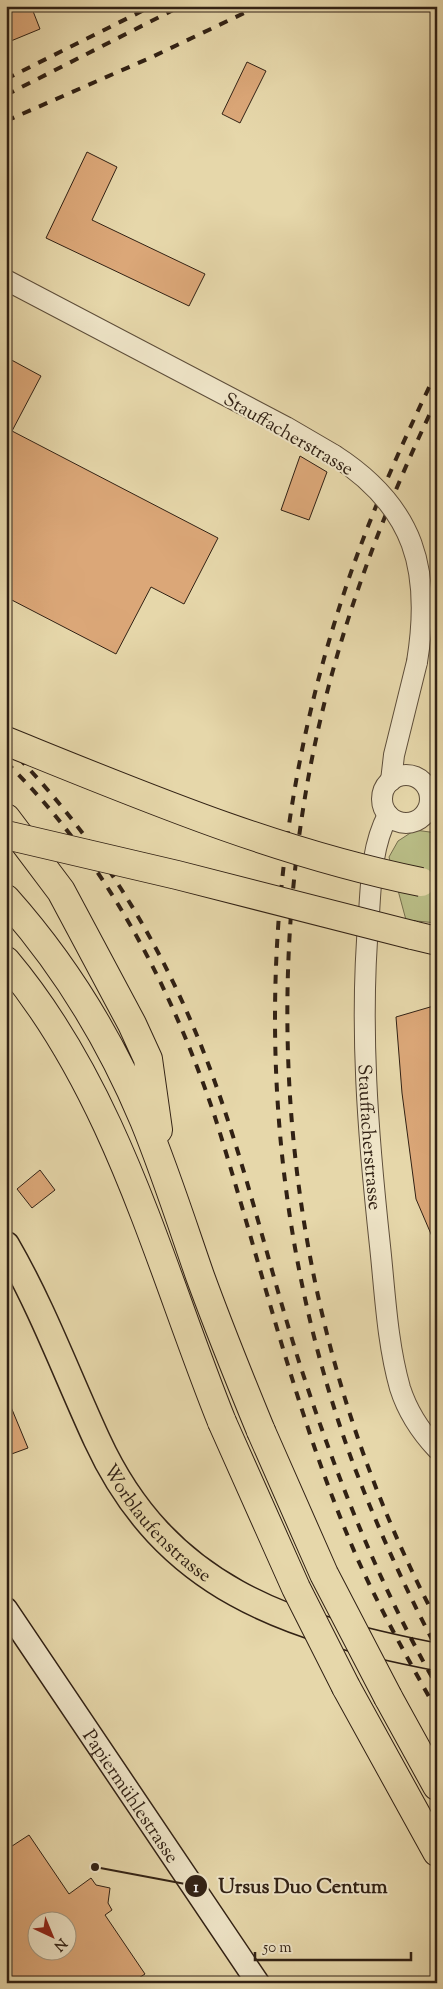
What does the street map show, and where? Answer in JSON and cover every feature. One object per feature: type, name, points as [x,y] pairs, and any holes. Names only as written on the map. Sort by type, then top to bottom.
[{"type":"highway","points":[[6,741],[160,803],[268,842],[365,871],[429,883]]},
{"type":"highway","points":[[6,818],[49,872],[61,891],[114,989],[148,1059],[164,1174]]},
{"type":"highway","points":[[6,835],[178,875],[424,938]]},
{"type":"highway","points":[[6,899],[62,970],[94,1019],[121,1069],[144,1120],[201,1279],[260,1431],[324,1574],[388,1698],[437,1786]]},
{"type":"highway","points":[[10,968],[62,1038],[89,1085],[113,1136],[222,1422],[296,1588],[346,1687],[437,1852]]},
{"type":"main road","name":"Worblaufenstrasse","points":[[6,1245],[35,1298],[110,1465],[140,1512],[178,1553],[223,1587],[273,1612],[368,1644],[437,1657]]},
{"type":"main road","name":"Papiermühlestrasse","points":[[6,1610],[258,1983]]},
{"type":"street","name":"Stauffacherstrasse","points":[[6,280],[286,426],[334,455],[364,476],[382,494],[395,511],[413,546],[422,589],[422,630],[417,662],[394,755],[391,781],[383,791],[382,798],[382,804],[388,815],[380,829],[376,850],[365,962],[364,1063],[368,1126],[383,1276],[398,1378],[410,1411],[423,1433],[437,1449]]},
{"type":"street","points":[[388,815],[393,820],[406,824],[431,816],[428,790],[425,784],[410,776],[403,776],[391,781]]},
{"type":"green space","points":[[415,830],[437,833],[437,923],[406,920],[389,857],[398,841]]},
{"type":"building","points":[[6,6],[31,6],[40,29],[6,43]]},
{"type":"building","points":[[247,62],[266,71],[240,123],[222,114]]},
{"type":"building","points":[[87,152],[117,167],[92,220],[205,274],[189,306],[46,238]]},
{"type":"building","points":[[6,357],[41,376],[12,431],[218,538],[184,604],[151,587],[116,654],[6,597]]},
{"type":"building","points":[[300,456],[327,472],[309,520],[281,510]]},
{"type":"building","points":[[437,1005],[437,1248],[416,1199],[402,1093],[396,1017]]},
{"type":"building","points":[[40,1170],[55,1190],[32,1208],[17,1189]]},
{"type":"building","points":[[6,1395],[28,1448],[6,1456]]},
{"type":"building","points":[[29,1835],[69,1894],[91,1878],[96,1885],[110,1888],[108,1903],[112,1910],[105,1915],[145,1974],[131,1983],[6,1983],[6,1850]]},
{"type":"railway","points":[[6,79],[152,6]]},
{"type":"railway","points":[[6,95],[181,6]]},
{"type":"railway","points":[[6,121],[152,57],[259,6]]},
{"type":"railway","points":[[437,371],[408,431],[357,555],[336,618],[308,722],[288,829],[278,936],[275,1044],[282,1152],[297,1258],[321,1363],[363,1490],[393,1559],[437,1649]]},
{"type":"railway","points":[[437,399],[394,493],[375,542],[342,640],[328,690],[306,791],[292,898],[287,1004],[291,1111],[303,1217],[324,1322],[353,1424],[391,1524],[437,1621]]},
{"type":"railway","points":[[6,745],[70,817],[125,895],[149,936],[191,1021],[222,1103],[246,1179],[289,1330],[329,1450],[378,1570],[396,1609],[437,1686]]},
{"type":"railway","points":[[6,762],[42,800],[104,882],[131,926],[177,1018],[214,1114],[297,1395],[336,1506],[376,1598],[437,1711]]},
{"type":"place","name":"Ursus Duo Centum","points":[[95,1867]]}]
